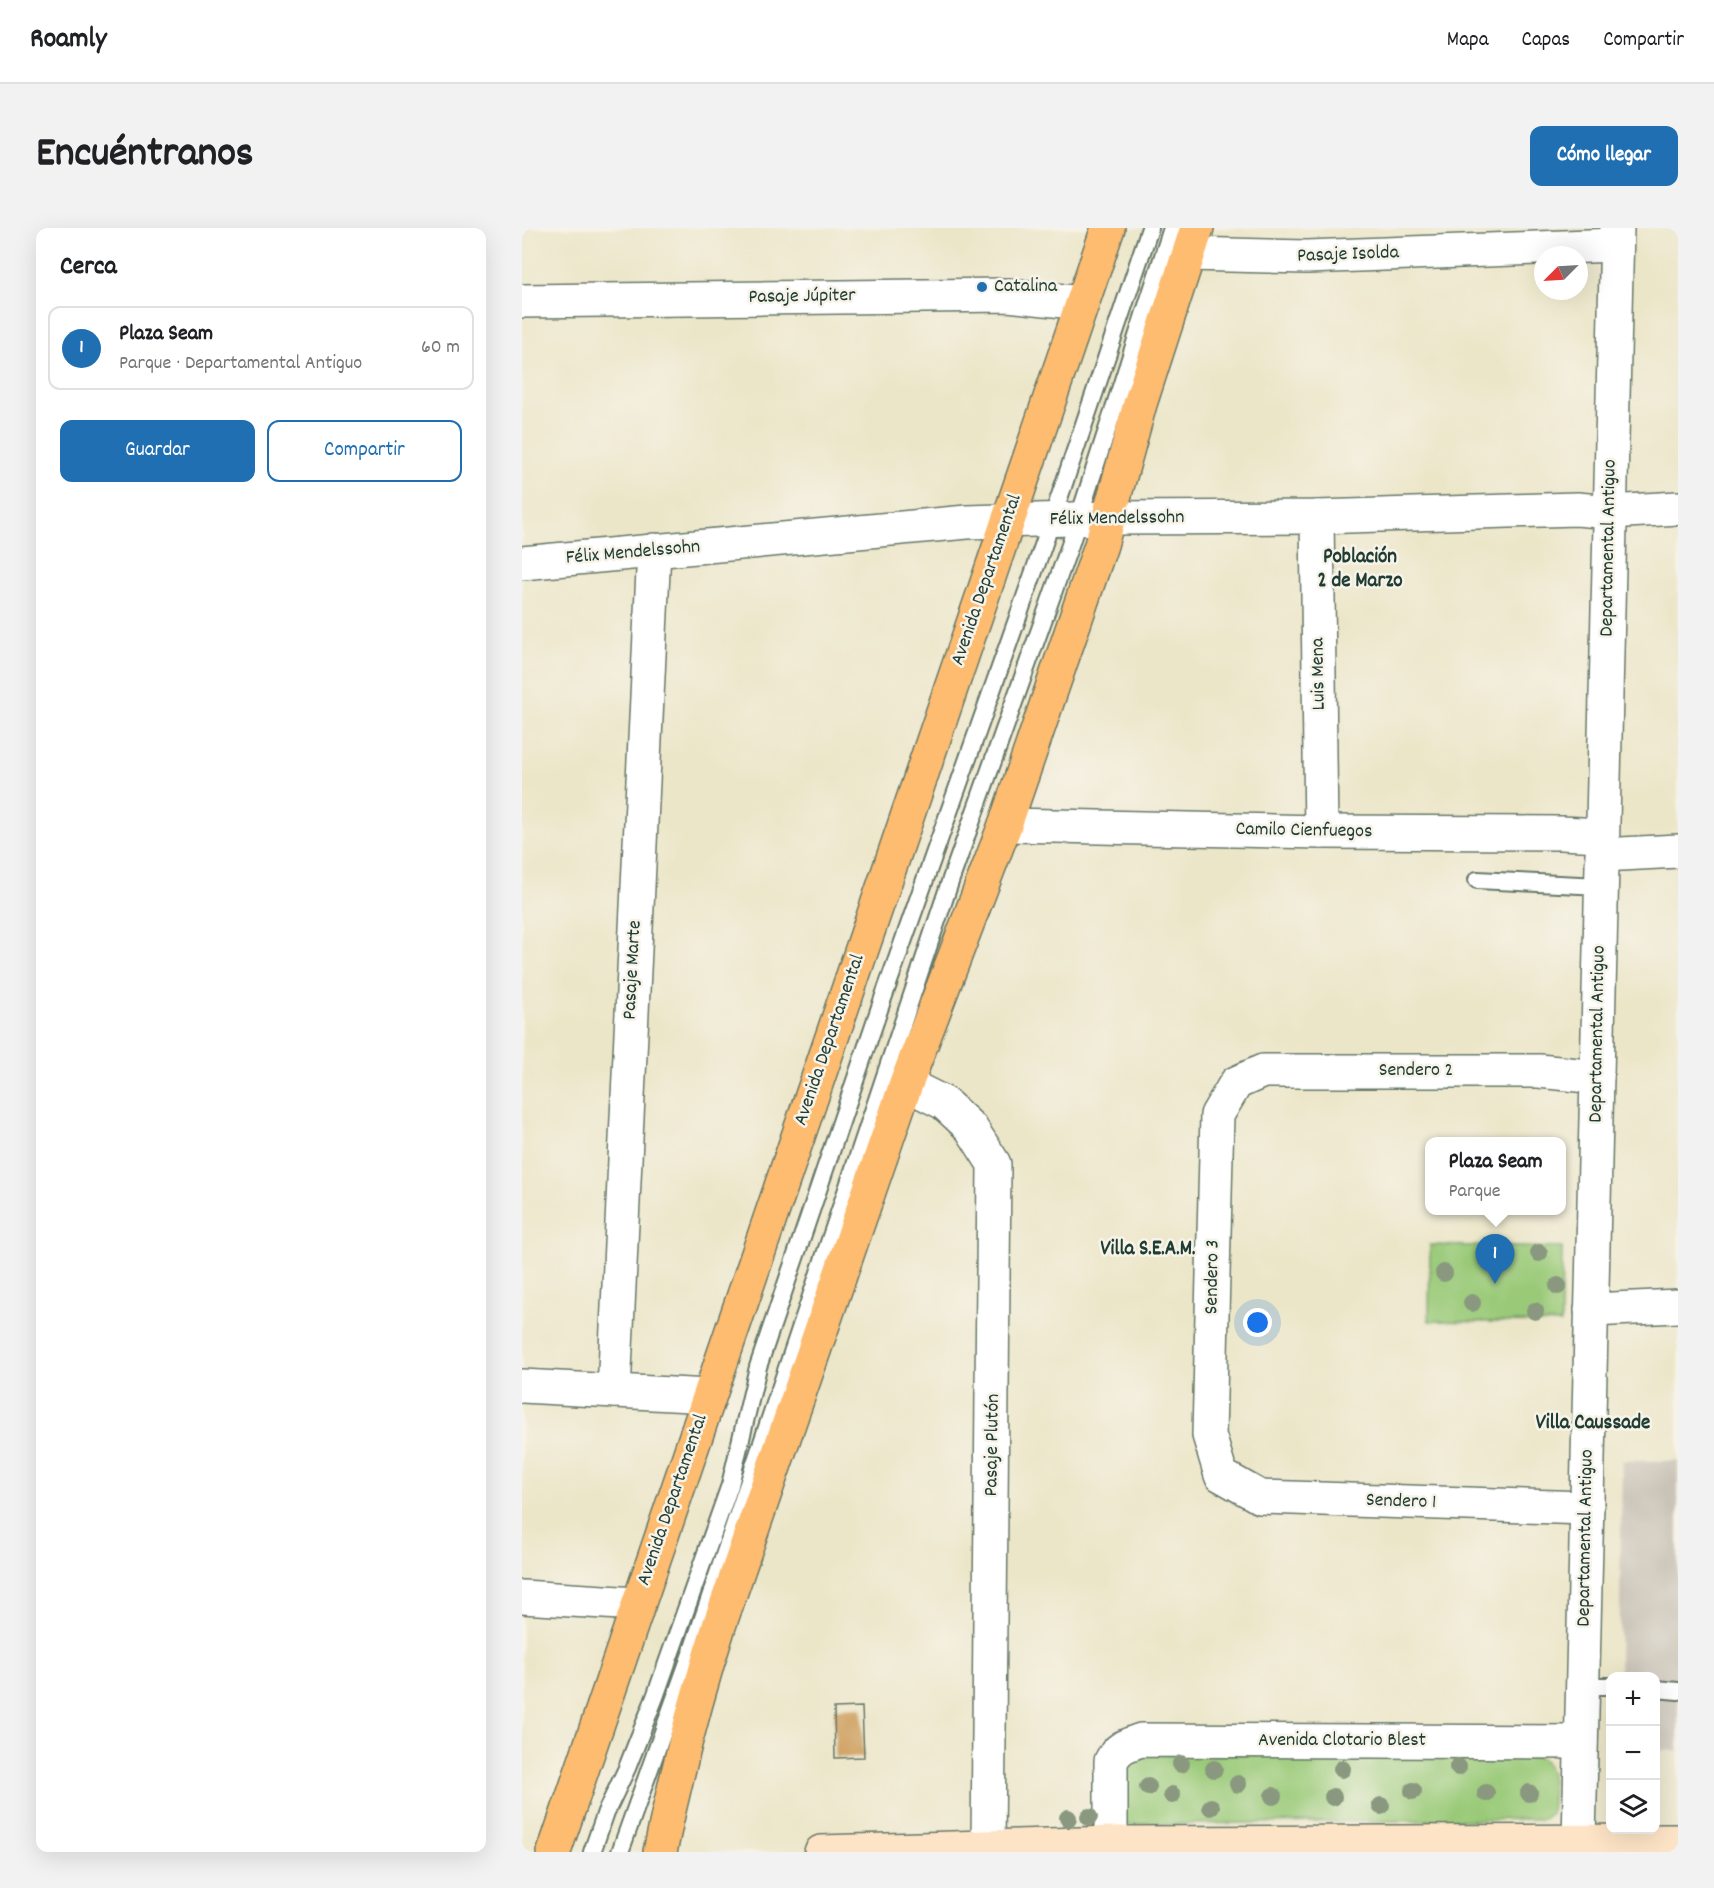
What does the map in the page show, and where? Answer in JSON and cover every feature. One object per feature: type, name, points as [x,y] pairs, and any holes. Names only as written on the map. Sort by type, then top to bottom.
[{"type":"main road","name":"Avenida Departamental","points":[[554,1852],[1108,228]]},
{"type":"main road","points":[[660,1852],[681,1754],[699,1687],[906,1084],[1005,825],[1097,558],[1079,519],[1140,404],[1186,237]]},
{"type":"main road","points":[[821,1852],[988,1847],[1114,1848],[1579,1840],[1678,1841]]},
{"type":"street","name":"Pasaje Isolda","points":[[1186,237],[1308,257],[1616,236]]},
{"type":"street","name":"Departamental Antiguo","points":[[1579,1840],[1581,1742],[1596,1686],[1587,1508],[1616,236]]},
{"type":"street","name":"Pasaje Júpiter","points":[[522,301],[1008,295],[1082,303]]},
{"type":"street","name":"Félix Mendelssohn","points":[[522,563],[967,522],[1317,517],[1577,509],[1610,512],[1678,508]]},
{"type":"street","name":"Luis Mena","points":[[1317,517],[1321,832]]},
{"type":"street","name":"Pasaje Marte","points":[[614,1391],[654,550]]},
{"type":"street","name":"Camilo Cienfuegos","points":[[1005,825],[1321,832],[1561,833],[1602,859],[1678,851]]},
{"type":"street","name":"Sendero 2","points":[[1236,1083],[1263,1071],[1539,1071],[1597,1077]]},
{"type":"street","name":"Sendero 3","points":[[1221,1475],[1209,1435],[1217,1115],[1236,1083]]},
{"type":"street","name":"Pasaje Plutón","points":[[906,1084],[944,1103],[971,1128],[994,1164],[988,1847]]},
{"type":"street","points":[[1591,1310],[1678,1306]]},
{"type":"street","points":[[522,1386],[709,1396]]},
{"type":"street","name":"Sendero 1","points":[[1221,1475],[1260,1497],[1587,1508]]},
{"type":"street","points":[[522,1598],[637,1604]]},
{"type":"street","name":"Avenida Clotario Blest","points":[[1114,1848],[1111,1761],[1116,1752],[1125,1745],[1141,1740],[1581,1742]]},
{"type":"lane","points":[[620,1852],[692,1651],[951,879],[1079,519],[1150,228]]},
{"type":"lane","points":[[592,1852],[606,1812],[627,1768],[651,1708],[730,1485],[758,1367],[876,1018],[1079,519]]},
{"type":"lane","points":[[1477,880],[1602,859]]},
{"type":"lane","points":[[1660,1689],[1678,1691]]},
{"type":"shaded area","points":[[1622,1461],[1678,1461],[1678,1751],[1660,1750],[1660,1672],[1619,1672]]},
{"type":"green space","points":[[1430,1245],[1562,1248],[1561,1323],[1429,1321]]},
{"type":"green space","points":[[1112,1753],[1540,1757],[1549,1768],[1551,1775],[1553,1791],[1551,1813],[1543,1819],[1114,1825]]},
{"type":"building","points":[[862,1707],[864,1757],[835,1758],[834,1708]]},
{"type":"place","name":"Catalina","points":[[982,287]]},
{"type":"place","name":"Plaza Seam","points":[[1495,1284]]},
{"type":"district","name":"Población 2 de Marzo","points":[[1360,570]]},
{"type":"district","name":"Villa S.E.A.M.","points":[[1148,1250]]},
{"type":"district","name":"Villa Caussade","points":[[1593,1424]]}]
